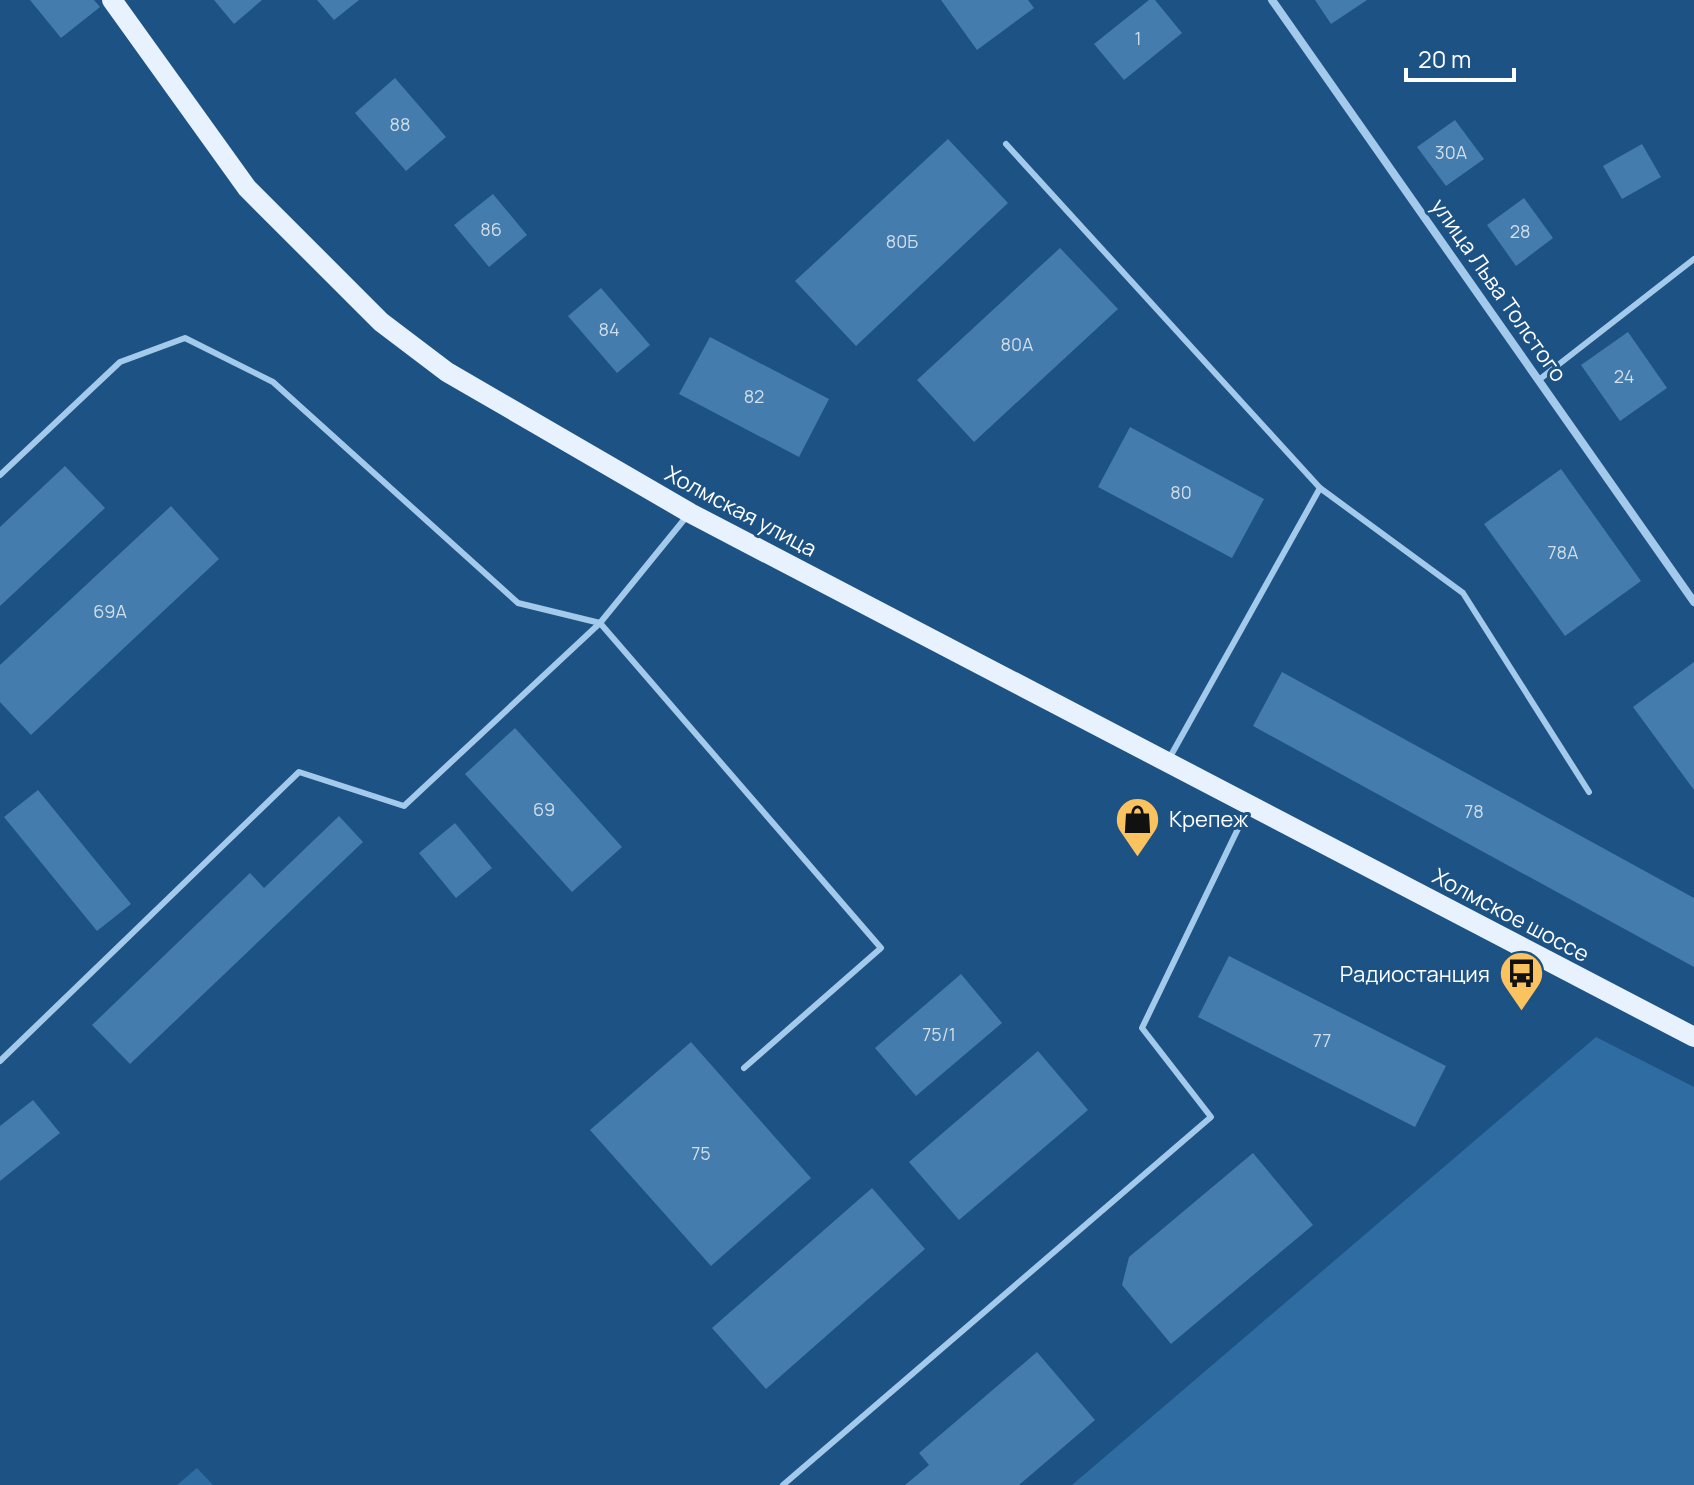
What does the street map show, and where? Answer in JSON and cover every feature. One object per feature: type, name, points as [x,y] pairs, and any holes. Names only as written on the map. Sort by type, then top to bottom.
[{"type":"main road","name":"Холмская улица","points":[[112,0],[247,188],[381,322],[447,372],[690,513],[1378,872]]},
{"type":"main road","name":"Холмское шоссе","points":[[1378,872],[1694,1037]]},
{"type":"street","name":"улица Льва Толстого","points":[[1272,0],[1694,602]]},
{"type":"lane","points":[[1006,144],[1320,488],[1463,593],[1589,792]]},
{"type":"lane","points":[[1540,379],[1694,259]]},
{"type":"lane","points":[[0,475],[120,362],[185,338],[273,382],[518,603],[600,623],[881,948],[744,1068]]},
{"type":"lane","points":[[1167,762],[1320,488]]},
{"type":"lane","points":[[0,1061],[299,772],[404,806],[600,623],[690,513]]},
{"type":"lane","points":[[783,1485],[1211,1117],[1142,1028],[1249,805]]},
{"type":"shaded area","points":[[1596,1037],[1694,1087],[1694,1485],[1072,1485]]},
{"type":"shaded area","points":[[197,1468],[213,1485],[177,1485]]},
{"type":"building","points":[[30,0],[94,0],[100,7],[61,38]]},
{"type":"building","points":[[214,0],[262,0],[234,24]]},
{"type":"building","points":[[317,0],[359,0],[334,20]]},
{"type":"building","points":[[941,0],[1028,0],[1034,8],[977,50]]},
{"type":"building","points":[[1149,0],[1155,0],[1182,33],[1124,80],[1094,44]]},
{"type":"building","points":[[1315,0],[1367,0],[1331,24]]},
{"type":"building","points":[[395,78],[446,137],[406,171],[355,113]]},
{"type":"building","points":[[1455,120],[1484,159],[1446,186],[1417,147]]},
{"type":"building","points":[[948,139],[1008,203],[856,346],[795,281]]},
{"type":"building","points":[[1642,144],[1661,177],[1622,199],[1603,166]]},
{"type":"building","points":[[493,194],[527,235],[489,267],[454,225]]},
{"type":"building","points":[[1524,198],[1553,238],[1516,266],[1487,225]]},
{"type":"building","points":[[1060,248],[1118,309],[974,442],[917,380]]},
{"type":"building","points":[[601,288],[650,345],[617,373],[568,316]]},
{"type":"building","points":[[1628,332],[1667,388],[1620,421],[1581,365]]},
{"type":"building","points":[[710,337],[829,399],[799,457],[679,394]]},
{"type":"building","points":[[1130,427],[1264,499],[1232,558],[1098,487]]},
{"type":"building","points":[[65,466],[105,508],[0,606],[0,527]]},
{"type":"building","points":[[1561,469],[1641,581],[1565,636],[1484,524]]},
{"type":"building","points":[[171,506],[219,559],[31,735],[0,702],[0,665]]},
{"type":"building","points":[[1694,662],[1694,790],[1633,707]]},
{"type":"building","points":[[1282,672],[1694,898],[1694,967],[1253,726]]},
{"type":"building","points":[[515,728],[622,847],[572,892],[465,774]]},
{"type":"building","points":[[38,790],[131,904],[97,931],[4,817]]},
{"type":"building","points":[[339,816],[363,842],[130,1064],[92,1025],[250,873],[264,888]]},
{"type":"building","points":[[455,823],[492,868],[456,898],[419,853]]},
{"type":"building","points":[[1229,956],[1446,1066],[1415,1127],[1198,1017]]},
{"type":"building","points":[[961,974],[1002,1023],[916,1096],[875,1048]]},
{"type":"building","points":[[691,1042],[811,1178],[711,1266],[590,1130]]},
{"type":"building","points":[[1038,1051],[1088,1110],[959,1220],[909,1162]]},
{"type":"building","points":[[33,1100],[60,1133],[0,1181],[0,1126]]},
{"type":"building","points":[[1253,1153],[1313,1225],[1171,1344],[1122,1285],[1129,1257]]},
{"type":"building","points":[[872,1188],[925,1249],[766,1389],[712,1328]]},
{"type":"building","points":[[1037,1352],[1095,1420],[1019,1485],[905,1485],[929,1465],[919,1453]]},
{"type":"place","name":"Крепеж","points":[[1138,858]]},
{"type":"place","name":"Радиостанция","points":[[1521,1013]]}]
